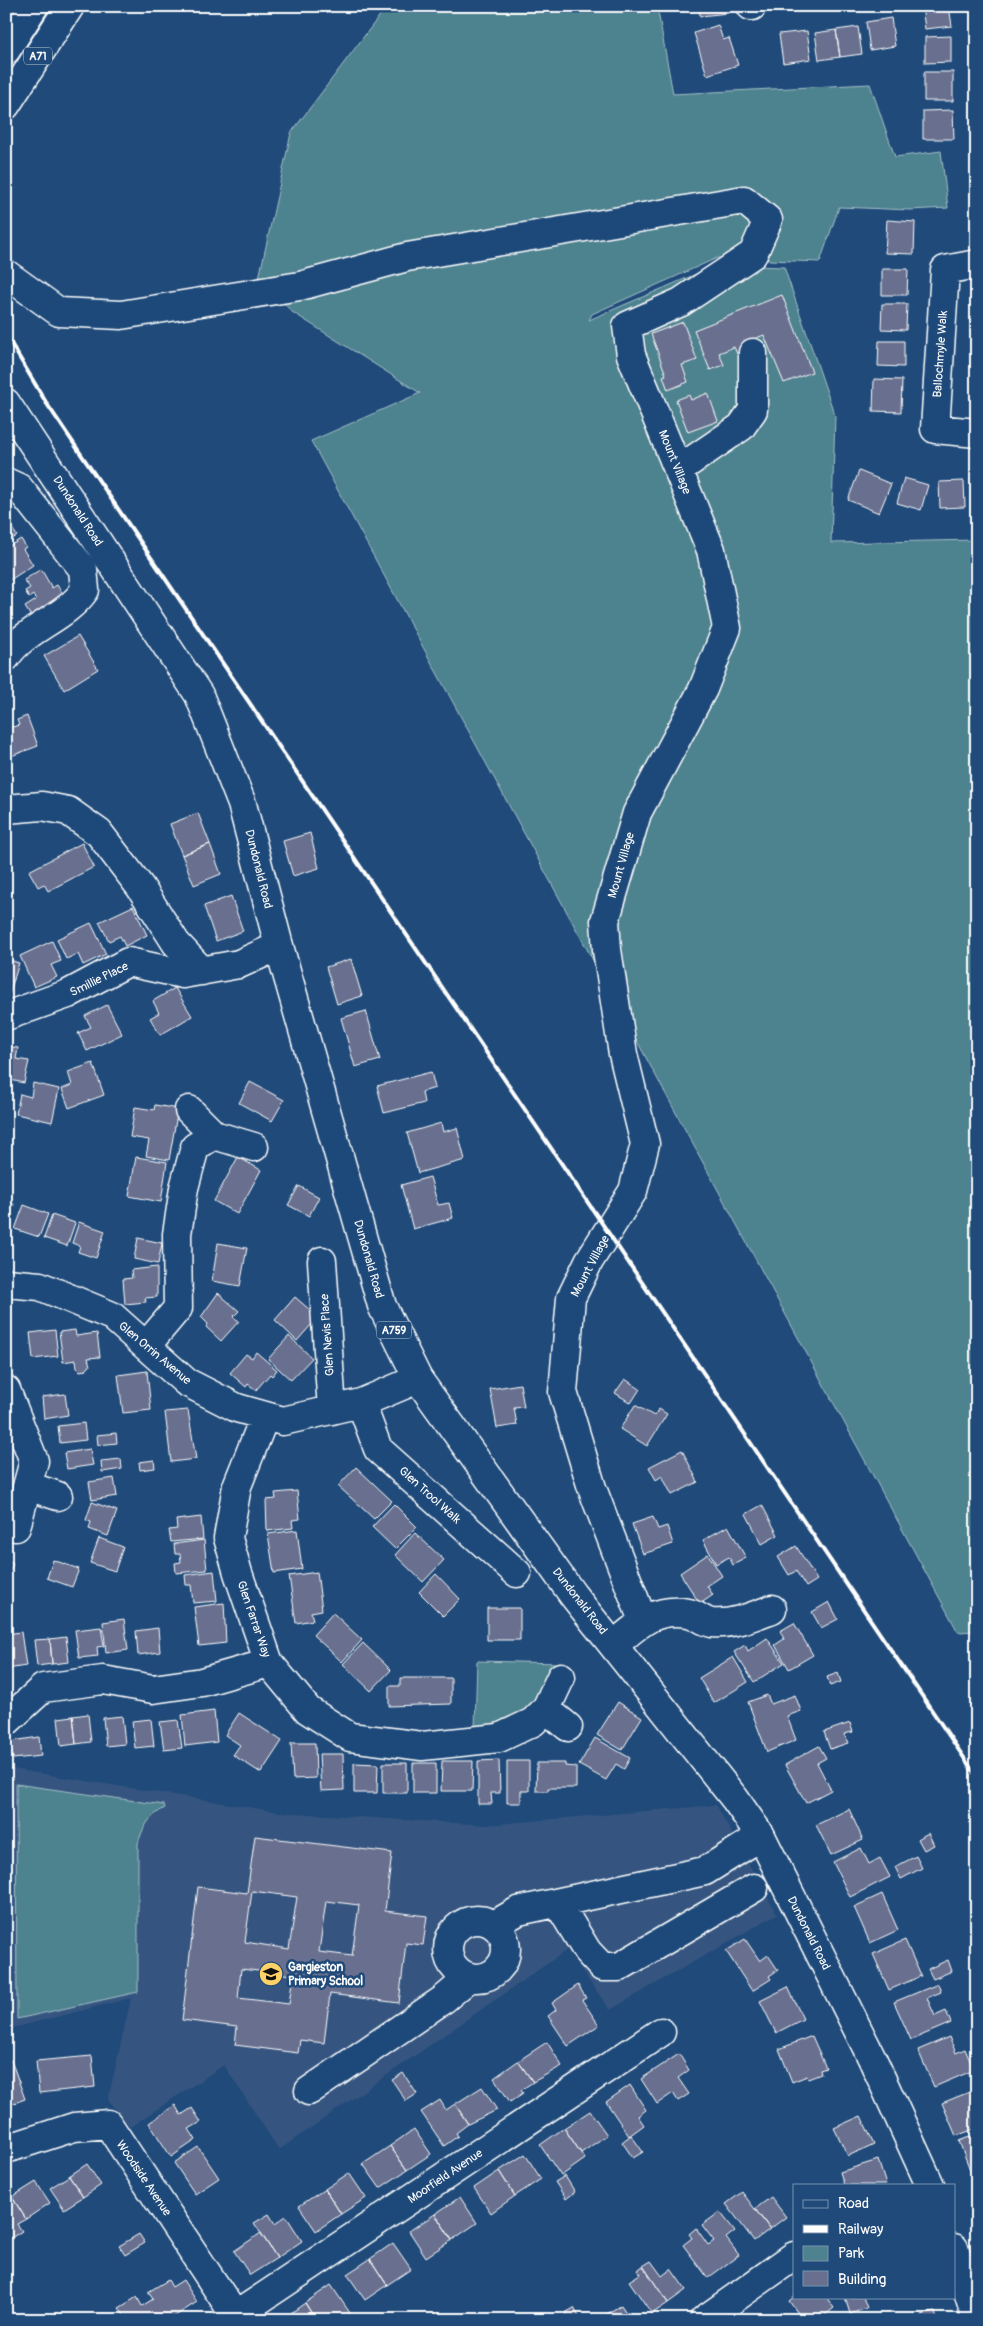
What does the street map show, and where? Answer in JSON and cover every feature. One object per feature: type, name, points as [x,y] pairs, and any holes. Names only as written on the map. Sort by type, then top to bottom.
[{"type":"street","name":"A71","points":[[6,50],[34,6]]},
{"type":"street","name":"A71","points":[[6,105],[70,6]]},
{"type":"street","name":"Mount Village","points":[[6,274],[59,312],[121,315],[300,286],[407,257],[744,200],[768,220],[753,254],[681,302],[627,326],[631,356],[711,550],[727,628],[704,689],[637,813],[605,921],[607,950],[623,1054],[645,1144],[633,1191],[589,1262],[571,1298],[563,1392],[592,1488],[643,1621]]},
{"type":"street","name":"Ballochmyle Walk","points":[[977,264],[945,270],[935,429],[977,433]]},
{"type":"street","points":[[678,470],[740,427],[753,410],[753,353]]},
{"type":"street","name":"Dundonald Road","points":[[6,403],[199,695],[242,804],[279,946],[382,1306],[418,1380],[568,1587],[735,1799],[761,1836],[872,2058],[930,2184]]},
{"type":"street","points":[[6,482],[19,488],[82,569],[85,590],[75,604],[13,646],[6,657]]},
{"type":"street","points":[[6,809],[42,806],[68,811],[99,833],[140,888],[176,943],[202,971]]},
{"type":"street","name":"Smillie Place","points":[[6,1016],[68,994],[128,962],[183,974],[239,964],[279,946]]},
{"type":"street","points":[[189,1110],[214,1136],[254,1147]]},
{"type":"street","points":[[146,1346],[178,1308],[177,1234],[184,1188],[195,1147],[214,1136]]},
{"type":"street","name":"Glen Nevis Place","points":[[322,1261],[332,1410]]},
{"type":"street","name":"Glen Orrin Avenue","points":[[6,1283],[40,1286],[112,1316],[186,1382],[237,1408],[283,1422],[361,1403],[418,1380]]},
{"type":"street","points":[[6,1390],[34,1462],[16,1527]]},
{"type":"street","name":"Glen Trool Walk","points":[[361,1403],[378,1448],[517,1573]]},
{"type":"street","name":"Glen Farrar Way","points":[[266,1416],[237,1486],[228,1538],[269,1663],[308,1710],[350,1737],[422,1746],[499,1738],[532,1722],[546,1709],[561,1677]]},
{"type":"street","points":[[28,1486],[58,1496]]},
{"type":"street","points":[[614,1645],[643,1621],[665,1610],[690,1613],[711,1623],[737,1621],[772,1610]]},
{"type":"street","points":[[6,1722],[43,1688],[103,1680],[153,1689],[202,1682],[269,1663]]},
{"type":"street","points":[[546,1709],[568,1727]]},
{"type":"street","points":[[494,1925],[518,1911],[705,1871],[761,1836]]},
{"type":"street","points":[[558,1902],[587,1951],[602,1967],[609,1968],[619,1967],[754,1888]]},
{"type":"street","points":[[473,1920],[483,1920],[494,1925],[502,1932],[506,1945],[506,1955],[502,1964],[488,1975],[470,1977],[461,1973],[450,1959],[448,1949],[450,1939],[462,1924],[473,1920]]},
{"type":"street","points":[[309,2091],[444,1999],[470,1977]]},
{"type":"street","name":"Moorfield Avenue","points":[[234,2318],[661,2032]]},
{"type":"street","name":"Woodside Avenue","points":[[6,2149],[74,2127],[108,2124],[234,2318]]},
{"type":"street","points":[[956,2255],[976,2320]]},
{"type":"street","points":[[704,2320],[793,2257]]},
{"type":"shaded area","name":"Gargieston Primary School","points":[[6,1768],[279,1812],[486,1825],[716,1805],[777,1914],[610,2010],[567,1950],[279,2150],[224,2065],[130,2127],[108,2100],[131,1998],[13,2028],[6,1912]]},
{"type":"green space","points":[[387,6],[657,6],[673,94],[870,84],[895,157],[941,151],[948,208],[910,210],[839,207],[820,262],[717,258],[592,314],[589,320],[717,265],[784,267],[835,416],[831,543],[977,540],[977,1631],[958,1632],[311,441],[420,393],[292,312],[259,278],[291,133]]},
{"type":"green space","points":[[477,1661],[560,1663],[545,1690],[525,1715],[507,1722],[475,1727]]},
{"type":"green space","points":[[16,1784],[164,1805],[165,1808],[147,1823],[138,1844],[138,1992],[17,2019]]},
{"type":"building","points":[[699,6],[727,6],[728,13],[700,16]]},
{"type":"building","points":[[922,6],[949,6],[952,26],[925,29]]},
{"type":"building","points":[[891,18],[895,46],[870,50],[866,22]]},
{"type":"building","points":[[718,25],[723,40],[729,38],[738,65],[707,75],[694,33]]},
{"type":"building","points":[[858,27],[862,54],[840,57],[836,30]]},
{"type":"building","points":[[836,30],[840,57],[819,60],[815,33]]},
{"type":"building","points":[[807,31],[811,59],[783,63],[779,34]]},
{"type":"building","points":[[951,36],[951,62],[925,63],[925,37]]},
{"type":"building","points":[[924,72],[953,72],[953,101],[924,101]]},
{"type":"building","points":[[953,110],[954,139],[923,139],[923,111]]},
{"type":"building","points":[[887,220],[915,222],[914,254],[885,253]]},
{"type":"building","points":[[882,269],[908,269],[907,295],[882,295]]},
{"type":"building","points":[[782,295],[812,372],[784,383],[764,335],[744,343],[747,350],[737,354],[734,347],[719,353],[724,365],[710,370],[694,330]]},
{"type":"building","points":[[882,304],[907,304],[906,330],[881,329]]},
{"type":"building","points":[[683,322],[697,360],[682,365],[688,382],[668,390],[663,376],[666,375],[651,334]]},
{"type":"building","points":[[879,341],[904,341],[904,367],[878,366]]},
{"type":"building","points":[[874,379],[902,380],[901,412],[873,411]]},
{"type":"building","points":[[708,393],[718,421],[688,432],[676,400],[689,395],[691,400]]},
{"type":"building","points":[[859,471],[891,484],[879,513],[848,500]]},
{"type":"building","points":[[904,478],[928,485],[921,510],[897,503]]},
{"type":"building","points":[[964,481],[965,507],[940,508],[939,482]]},
{"type":"building","points":[[6,519],[17,536],[6,543]]},
{"type":"building","points":[[21,539],[26,547],[23,549],[33,565],[10,580],[6,575],[6,548]]},
{"type":"building","points":[[41,569],[52,588],[57,585],[66,598],[32,618],[25,607],[36,600],[33,595],[29,598],[25,591],[30,588],[24,580]]},
{"type":"building","points":[[78,636],[98,669],[64,690],[44,656]]},
{"type":"building","points":[[27,716],[38,746],[11,756],[6,743],[6,729],[19,725],[17,720]]},
{"type":"building","points":[[198,813],[210,844],[182,855],[170,824]]},
{"type":"building","points":[[310,833],[319,868],[293,876],[283,841]]},
{"type":"building","points":[[82,843],[94,867],[48,891],[44,884],[38,887],[29,871]]},
{"type":"building","points":[[210,844],[221,874],[194,885],[182,855]]},
{"type":"building","points":[[231,896],[243,931],[216,941],[204,906]]},
{"type":"building","points":[[133,906],[147,935],[125,946],[120,936],[109,941],[99,922]]},
{"type":"building","points":[[91,923],[106,954],[83,965],[78,954],[66,959],[57,939]]},
{"type":"building","points":[[52,941],[61,961],[51,965],[57,977],[34,987],[20,956]]},
{"type":"building","points":[[6,959],[19,963],[9,995],[6,994]]},
{"type":"building","points":[[351,959],[362,996],[337,1004],[326,967]]},
{"type":"building","points":[[175,988],[192,1016],[160,1035],[150,1018],[159,1013],[153,1001]]},
{"type":"building","points":[[107,1005],[122,1034],[87,1051],[78,1033],[91,1027],[85,1016]]},
{"type":"building","points":[[366,1011],[380,1060],[355,1067],[341,1018]]},
{"type":"building","points":[[6,1046],[18,1048],[16,1059],[29,1061],[24,1083],[6,1079]]},
{"type":"building","points":[[93,1063],[104,1095],[69,1108],[62,1089],[72,1085],[68,1072]]},
{"type":"building","points":[[431,1072],[435,1088],[422,1092],[424,1103],[384,1113],[377,1086]]},
{"type":"building","points":[[250,1082],[284,1100],[272,1121],[239,1103]]},
{"type":"building","points":[[33,1083],[59,1089],[52,1122],[16,1114],[20,1094],[31,1097]]},
{"type":"building","points":[[155,1105],[178,1109],[169,1160],[146,1156],[149,1140],[130,1137],[135,1107],[154,1110]]},
{"type":"building","points":[[441,1123],[443,1132],[457,1128],[465,1160],[418,1173],[407,1133]]},
{"type":"building","points":[[136,1157],[167,1162],[161,1202],[129,1196]]},
{"type":"building","points":[[238,1157],[261,1170],[237,1214],[214,1201]]},
{"type":"building","points":[[430,1177],[438,1205],[449,1203],[453,1218],[413,1229],[401,1185]]},
{"type":"building","points":[[299,1186],[319,1197],[309,1216],[288,1205]]},
{"type":"building","points":[[6,1201],[14,1204],[6,1225]]},
{"type":"building","points":[[24,1205],[48,1214],[39,1237],[15,1229]]},
{"type":"building","points":[[52,1215],[75,1223],[67,1246],[44,1238]]},
{"type":"building","points":[[79,1222],[105,1231],[96,1258],[78,1252],[80,1246],[72,1243]]},
{"type":"building","points":[[138,1238],[162,1243],[158,1264],[134,1259]]},
{"type":"building","points":[[218,1243],[247,1248],[240,1286],[212,1281]]},
{"type":"building","points":[[157,1267],[157,1297],[145,1298],[146,1302],[125,1304],[123,1279],[132,1278],[131,1270]]},
{"type":"building","points":[[218,1293],[239,1311],[233,1317],[239,1321],[221,1341],[206,1327],[208,1324],[201,1317]]},
{"type":"building","points":[[295,1297],[318,1317],[297,1341],[275,1320]]},
{"type":"building","points":[[55,1330],[58,1356],[33,1359],[30,1333]]},
{"type":"building","points":[[75,1330],[76,1336],[97,1333],[100,1357],[88,1358],[90,1366],[86,1370],[80,1371],[77,1368],[76,1360],[63,1362],[59,1332]]},
{"type":"building","points":[[289,1336],[312,1358],[291,1380],[268,1359]]},
{"type":"building","points":[[256,1352],[277,1370],[272,1376],[270,1374],[256,1390],[248,1384],[246,1387],[230,1373],[246,1354],[252,1358]]},
{"type":"building","points":[[147,1371],[151,1410],[123,1413],[118,1375]]},
{"type":"building","points":[[625,1379],[640,1389],[631,1403],[615,1393]]},
{"type":"building","points":[[520,1384],[524,1407],[514,1408],[517,1425],[497,1428],[490,1389]]},
{"type":"building","points":[[65,1394],[68,1415],[44,1419],[42,1397]]},
{"type":"building","points":[[635,1405],[654,1416],[659,1409],[667,1414],[647,1446],[620,1429]]},
{"type":"building","points":[[188,1410],[196,1459],[171,1462],[165,1412]]},
{"type":"building","points":[[84,1423],[86,1440],[60,1443],[58,1426]]},
{"type":"building","points":[[116,1433],[117,1443],[98,1445],[97,1435]]},
{"type":"building","points":[[90,1449],[93,1465],[67,1469],[64,1453]]},
{"type":"building","points":[[682,1450],[698,1482],[672,1495],[662,1476],[656,1480],[649,1467]]},
{"type":"building","points":[[121,1459],[122,1469],[102,1472],[101,1461]]},
{"type":"building","points":[[154,1460],[155,1468],[140,1470],[139,1462]]},
{"type":"building","points":[[356,1467],[392,1501],[374,1519],[338,1486]]},
{"type":"building","points":[[114,1478],[117,1496],[92,1500],[89,1482]]},
{"type":"building","points":[[297,1491],[300,1519],[292,1520],[293,1528],[267,1531],[266,1500],[276,1499],[275,1493]]},
{"type":"building","points":[[92,1502],[117,1511],[108,1536],[89,1529],[91,1522],[86,1520]]},
{"type":"building","points":[[394,1504],[417,1527],[395,1549],[372,1527]]},
{"type":"building","points":[[762,1505],[778,1535],[762,1544],[746,1514]]},
{"type":"building","points":[[201,1517],[203,1539],[171,1542],[169,1530],[177,1529],[176,1520]]},
{"type":"building","points":[[653,1517],[658,1529],[667,1526],[673,1544],[643,1554],[632,1524]]},
{"type":"building","points":[[728,1526],[746,1558],[733,1565],[729,1557],[716,1564],[703,1540]]},
{"type":"building","points":[[297,1530],[302,1569],[274,1573],[268,1534]]},
{"type":"building","points":[[415,1533],[444,1560],[423,1582],[395,1555]]},
{"type":"building","points":[[99,1538],[123,1547],[115,1571],[90,1563]]},
{"type":"building","points":[[204,1540],[207,1570],[176,1573],[175,1563],[181,1562],[180,1554],[175,1554],[174,1544]]},
{"type":"building","points":[[796,1546],[817,1580],[806,1587],[796,1571],[789,1575],[778,1557]]},
{"type":"building","points":[[708,1554],[722,1576],[707,1586],[713,1595],[700,1604],[680,1573]]},
{"type":"building","points":[[6,1560],[13,1563],[6,1583]]},
{"type":"building","points":[[53,1560],[79,1569],[72,1587],[47,1578]]},
{"type":"building","points":[[214,1571],[217,1601],[193,1603],[191,1585],[186,1585],[185,1575]]},
{"type":"building","points":[[317,1572],[322,1610],[311,1612],[313,1620],[296,1623],[289,1576]]},
{"type":"building","points":[[436,1574],[460,1599],[443,1616],[419,1592]]},
{"type":"building","points":[[829,1602],[838,1619],[821,1628],[812,1612]]},
{"type":"building","points":[[224,1603],[226,1643],[199,1646],[194,1607]]},
{"type":"building","points":[[487,1608],[520,1608],[520,1640],[487,1640]]},
{"type":"building","points":[[333,1613],[362,1640],[342,1662],[313,1635]]},
{"type":"building","points":[[124,1619],[128,1650],[106,1653],[103,1622]]},
{"type":"building","points":[[794,1623],[813,1655],[789,1669],[775,1645],[784,1639],[780,1631]]},
{"type":"building","points":[[101,1627],[104,1646],[97,1647],[98,1656],[79,1658],[75,1630]]},
{"type":"building","points":[[158,1628],[160,1652],[138,1655],[136,1631]]},
{"type":"building","points":[[21,1632],[26,1666],[7,1669],[6,1634]]},
{"type":"building","points":[[66,1637],[69,1662],[52,1664],[50,1639]]},
{"type":"building","points":[[767,1638],[784,1663],[754,1682],[734,1652],[745,1645],[748,1651]]},
{"type":"building","points":[[50,1639],[52,1664],[37,1666],[34,1640]]},
{"type":"building","points":[[363,1643],[391,1670],[371,1691],[343,1664]]},
{"type":"building","points":[[733,1657],[748,1682],[714,1703],[699,1678]]},
{"type":"building","points":[[838,1673],[841,1682],[830,1686],[827,1677]]},
{"type":"building","points":[[400,1678],[451,1678],[451,1704],[389,1706],[389,1686],[400,1686]]},
{"type":"building","points":[[767,1695],[771,1704],[795,1695],[801,1711],[787,1716],[796,1740],[767,1752],[748,1702]]},
{"type":"building","points":[[618,1702],[642,1717],[622,1750],[597,1735]]},
{"type":"building","points":[[214,1711],[217,1742],[185,1746],[182,1715]]},
{"type":"building","points":[[239,1713],[282,1741],[261,1773],[233,1755],[240,1745],[225,1735]]},
{"type":"building","points":[[88,1714],[91,1742],[76,1744],[73,1716]]},
{"type":"building","points":[[73,1716],[76,1744],[61,1746],[58,1718]]},
{"type":"building","points":[[122,1716],[125,1744],[106,1746],[103,1718]]},
{"type":"building","points":[[151,1719],[154,1746],[135,1748],[132,1721]]},
{"type":"building","points":[[178,1720],[182,1748],[164,1750],[160,1722]]},
{"type":"building","points":[[850,1723],[853,1732],[844,1734],[848,1743],[830,1749],[824,1732]]},
{"type":"building","points":[[39,1737],[41,1756],[13,1759],[12,1752],[6,1753],[6,1742]]},
{"type":"building","points":[[595,1738],[630,1758],[624,1769],[616,1764],[606,1780],[579,1765]]},
{"type":"building","points":[[291,1743],[315,1743],[316,1778],[293,1779]]},
{"type":"building","points":[[819,1746],[826,1758],[817,1763],[831,1790],[806,1803],[785,1765]]},
{"type":"building","points":[[319,1754],[343,1754],[344,1790],[321,1791]]},
{"type":"building","points":[[499,1760],[500,1793],[491,1793],[492,1804],[478,1804],[478,1761]]},
{"type":"building","points":[[442,1761],[473,1761],[472,1791],[441,1791]]},
{"type":"building","points":[[507,1761],[529,1761],[529,1791],[521,1791],[521,1803],[507,1803]]},
{"type":"building","points":[[354,1763],[378,1764],[377,1793],[354,1793]]},
{"type":"building","points":[[383,1763],[407,1763],[407,1793],[383,1793]]},
{"type":"building","points":[[413,1763],[436,1763],[436,1793],[413,1793]]},
{"type":"building","points":[[537,1763],[565,1763],[565,1766],[576,1767],[576,1788],[548,1788],[548,1791],[536,1791]]},
{"type":"building","points":[[849,1809],[863,1840],[831,1855],[816,1825]]},
{"type":"building","points":[[928,1833],[934,1845],[924,1850],[918,1839]]},
{"type":"building","points":[[255,1836],[392,1853],[385,1911],[427,1916],[423,1945],[406,1943],[399,2003],[330,1994],[324,2043],[300,2040],[298,2053],[235,2045],[237,2027],[182,2020],[198,1887],[247,1893]],"holes":[[[252,1891],[297,1897],[289,1949],[245,1942]],[[326,1901],[359,1905],[352,1956],[319,1952]],[[241,1969],[293,1975],[289,2004],[238,1998]]]},
{"type":"building","points":[[861,1848],[869,1864],[880,1858],[890,1877],[850,1897],[833,1862]]},
{"type":"building","points":[[916,1856],[922,1868],[901,1879],[895,1867]]},
{"type":"building","points":[[882,1894],[898,1930],[870,1943],[854,1907]]},
{"type":"building","points":[[745,1939],[760,1961],[768,1955],[778,1970],[769,1976],[771,1979],[752,1991],[726,1951]]},
{"type":"building","points":[[905,1940],[921,1976],[889,1990],[873,1954]]},
{"type":"building","points":[[948,1960],[952,1971],[933,1979],[928,1969]]},
{"type":"building","points":[[938,1984],[941,1992],[927,1998],[935,2016],[946,2011],[951,2023],[911,2040],[894,2002]]},
{"type":"building","points":[[578,1985],[586,1998],[582,2000],[599,2025],[568,2046],[548,2016],[556,2010],[552,2003]]},
{"type":"building","points":[[788,1987],[803,2019],[776,2033],[760,2001]]},
{"type":"building","points":[[812,2036],[826,2068],[820,2070],[821,2074],[808,2079],[807,2076],[792,2082],[779,2049]]},
{"type":"building","points":[[949,2037],[956,2053],[965,2049],[974,2070],[934,2087],[918,2050]]},
{"type":"building","points":[[547,2042],[562,2066],[533,2082],[518,2061]]},
{"type":"building","points":[[679,2054],[689,2070],[678,2078],[689,2094],[678,2101],[673,2093],[657,2104],[641,2079]]},
{"type":"building","points":[[92,2056],[95,2087],[39,2093],[36,2061]]},
{"type":"building","points":[[11,2060],[25,2099],[6,2106],[6,2062]]},
{"type":"building","points":[[518,2061],[533,2082],[521,2090],[523,2093],[510,2102],[494,2078]]},
{"type":"building","points":[[403,2073],[417,2094],[406,2101],[392,2080]]},
{"type":"building","points":[[630,2085],[646,2110],[638,2116],[644,2125],[629,2136],[606,2102]]},
{"type":"building","points":[[482,2087],[497,2110],[468,2124],[455,2104]]},
{"type":"building","points":[[977,2089],[977,2128],[956,2136],[942,2103]]},
{"type":"building","points":[[440,2100],[446,2110],[455,2104],[468,2124],[456,2133],[458,2136],[444,2146],[421,2112]]},
{"type":"building","points":[[175,2105],[181,2115],[192,2108],[201,2122],[189,2129],[196,2140],[171,2157],[149,2123]]},
{"type":"building","points":[[590,2111],[607,2135],[581,2153],[564,2128]]},
{"type":"building","points":[[861,2116],[874,2144],[848,2156],[834,2128]]},
{"type":"building","points":[[564,2128],[585,2159],[561,2176],[540,2145]]},
{"type":"building","points":[[414,2129],[431,2154],[407,2170],[390,2146]]},
{"type":"building","points":[[977,2134],[977,2183],[975,2183],[959,2141]]},
{"type":"building","points":[[631,2135],[643,2152],[633,2158],[622,2142]]},
{"type":"building","points":[[390,2146],[407,2170],[380,2188],[363,2164]]},
{"type":"building","points":[[198,2147],[219,2178],[195,2194],[174,2163]]},
{"type":"building","points":[[525,2154],[541,2179],[515,2196],[499,2171]]},
{"type":"building","points":[[878,2160],[886,2184],[844,2184],[840,2172]]},
{"type":"building","points":[[87,2164],[101,2185],[83,2197],[69,2176]]},
{"type":"building","points":[[499,2171],[515,2196],[491,2213],[474,2188]]},
{"type":"building","points":[[349,2173],[366,2198],[341,2214],[325,2189]]},
{"type":"building","points":[[69,2176],[83,2197],[64,2209],[50,2188]]},
{"type":"building","points":[[565,2176],[575,2192],[566,2199],[555,2182]]},
{"type":"building","points":[[36,2182],[50,2203],[26,2219],[12,2197]]},
{"type":"building","points":[[325,2189],[341,2214],[316,2231],[299,2206]]},
{"type":"building","points":[[742,2192],[770,2229],[754,2241],[726,2204]]},
{"type":"building","points":[[12,2197],[26,2219],[17,2224],[22,2231],[11,2238],[6,2230],[6,2201]]},
{"type":"building","points":[[460,2197],[477,2223],[452,2240],[435,2214]]},
{"type":"building","points":[[771,2197],[786,2217],[770,2229],[755,2209]]},
{"type":"building","points":[[720,2212],[735,2231],[726,2238],[739,2255],[708,2278],[683,2245],[692,2238],[689,2234],[696,2228],[708,2245],[714,2241],[702,2225]]},
{"type":"building","points":[[269,2214],[275,2224],[286,2216],[302,2241],[277,2258],[254,2223]]},
{"type":"building","points":[[435,2214],[452,2240],[426,2257],[409,2231]]},
{"type":"building","points":[[261,2233],[277,2258],[250,2275],[234,2251]]},
{"type":"building","points":[[139,2234],[145,2243],[125,2255],[119,2246]]},
{"type":"building","points":[[393,2243],[411,2269],[387,2285],[370,2259]]},
{"type":"building","points":[[370,2259],[387,2285],[365,2300],[347,2274]]},
{"type":"building","points":[[651,2261],[662,2276],[671,2269],[686,2290],[668,2303],[643,2266]]},
{"type":"building","points":[[643,2266],[668,2303],[652,2314],[629,2281],[640,2274],[637,2270]]},
{"type":"building","points":[[168,2280],[172,2287],[183,2280],[197,2302],[169,2320],[127,2320],[119,2308],[137,2297],[142,2306],[153,2299],[148,2292]]},
{"type":"building","points":[[331,2285],[352,2316],[347,2320],[316,2320],[305,2303]]},
{"type":"building","points":[[793,2298],[827,2298],[834,2308],[819,2320],[803,2320],[789,2301]]},
{"type":"building","points":[[845,2298],[863,2298],[867,2308],[850,2314]]},
{"type":"building","points":[[305,2303],[316,2320],[281,2320]]},
{"type":"building","points":[[621,2305],[631,2320],[604,2320],[602,2317]]},
{"type":"building","points":[[574,2308],[581,2320],[570,2320],[565,2313]]},
{"type":"building","points":[[935,2312],[937,2320],[922,2320],[921,2315]]},
{"type":"railway","points":[[6,335],[47,404],[977,1777]]},
{"type":"place","name":"Gargieston Primary School","points":[[271,1974]]}]
